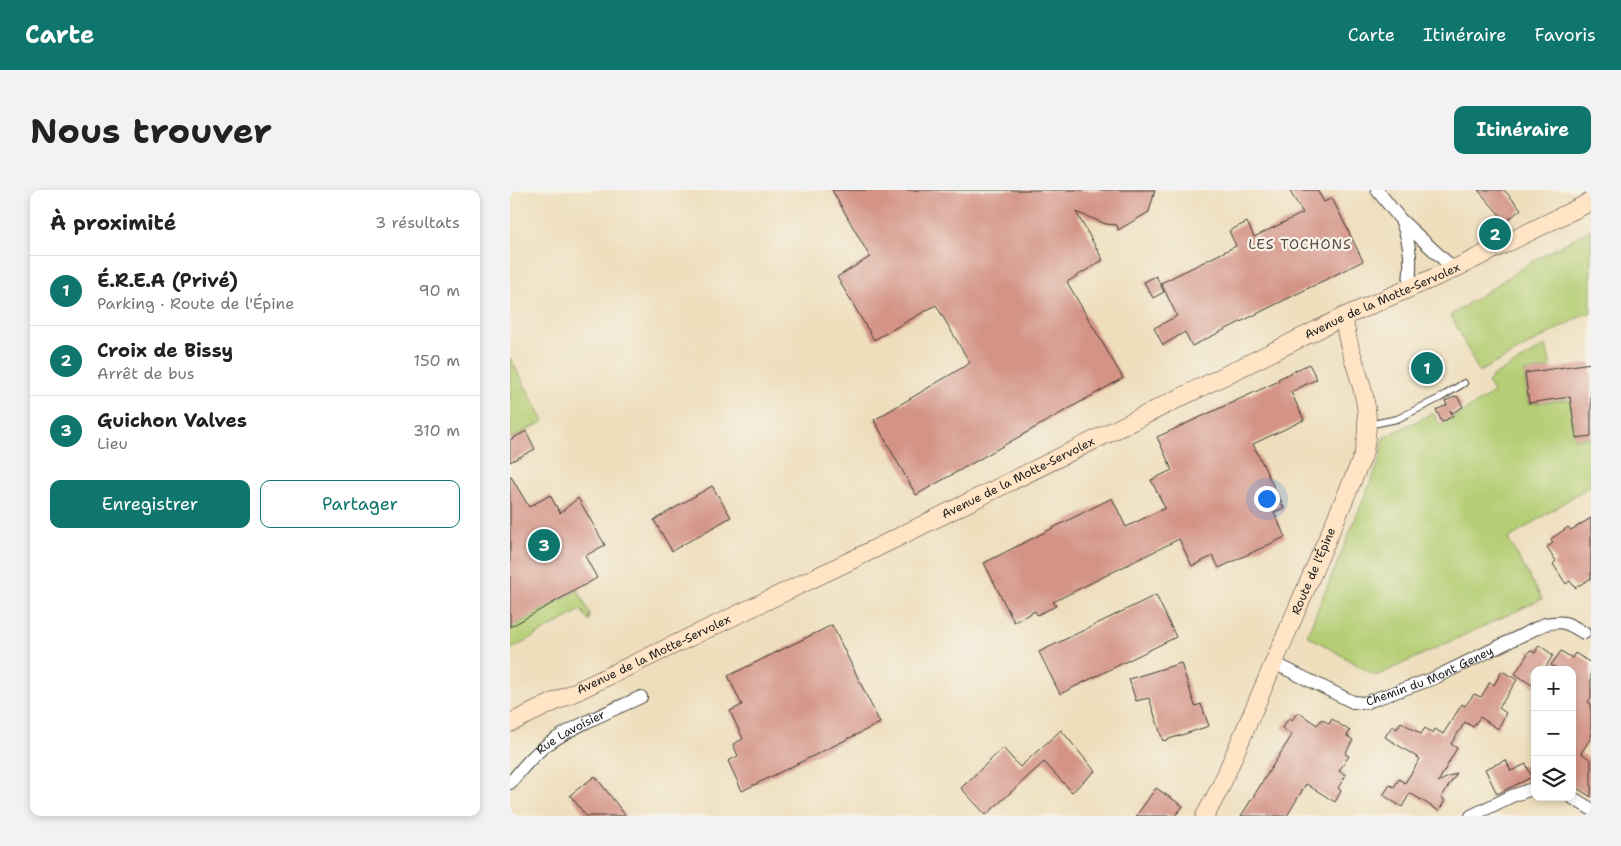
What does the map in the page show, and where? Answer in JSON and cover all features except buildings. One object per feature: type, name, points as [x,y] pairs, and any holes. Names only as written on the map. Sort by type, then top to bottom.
[{"type":"main road","name":"Avenue de la Motte-Servolex","points":[[1525,234],[1586,190]]},
{"type":"main road","name":"Avenue de la Motte-Servolex","points":[[510,723],[856,558],[1343,317],[1454,269],[1591,200]]},
{"type":"main road","name":"Route de l'Épine","points":[[1205,816],[1220,788],[1363,456],[1368,425],[1366,400],[1349,345],[1343,317]]},
{"type":"street","points":[[1377,190],[1401,220],[1454,269]]},
{"type":"street","points":[[1401,220],[1410,244],[1408,289]]},
{"type":"street","name":"Chemin du Mont Geney","points":[[1274,663],[1353,702],[1364,703],[1432,679],[1544,624],[1568,622],[1589,632]]},
{"type":"street","name":"Rue Lavoisier","points":[[510,783],[547,744],[641,697]]},
{"type":"street","points":[[1471,816],[1512,796],[1531,789]]},
{"type":"street","points":[[1576,800],[1591,809]]},
{"type":"lane","points":[[1368,425],[1397,419],[1440,398],[1464,382]]},
{"type":"green space","points":[[1591,229],[1591,313],[1583,315],[1479,372],[1451,315],[1533,261]]},
{"type":"green space","points":[[1546,345],[1551,368],[1524,372],[1528,404],[1581,398],[1582,405],[1571,406],[1575,439],[1591,437],[1591,485],[1508,539],[1542,599],[1376,676],[1307,635],[1380,460],[1383,438],[1433,413],[1440,425],[1494,393],[1488,383],[1492,377]]},
{"type":"green space","points":[[510,358],[544,421],[510,439]]},
{"type":"green space","points":[[578,590],[590,614],[589,621],[581,610],[510,650],[510,628]]},
{"type":"place","name":"Croix de Bissy","points":[[1495,234]]},
{"type":"place","name":"É.R.E.A (Privé)","points":[[1427,368]]},
{"type":"place","name":"Guichon Valves","points":[[544,545]]},
{"type":"district","name":"LES TOCHONS","points":[[1300,244]]}]
